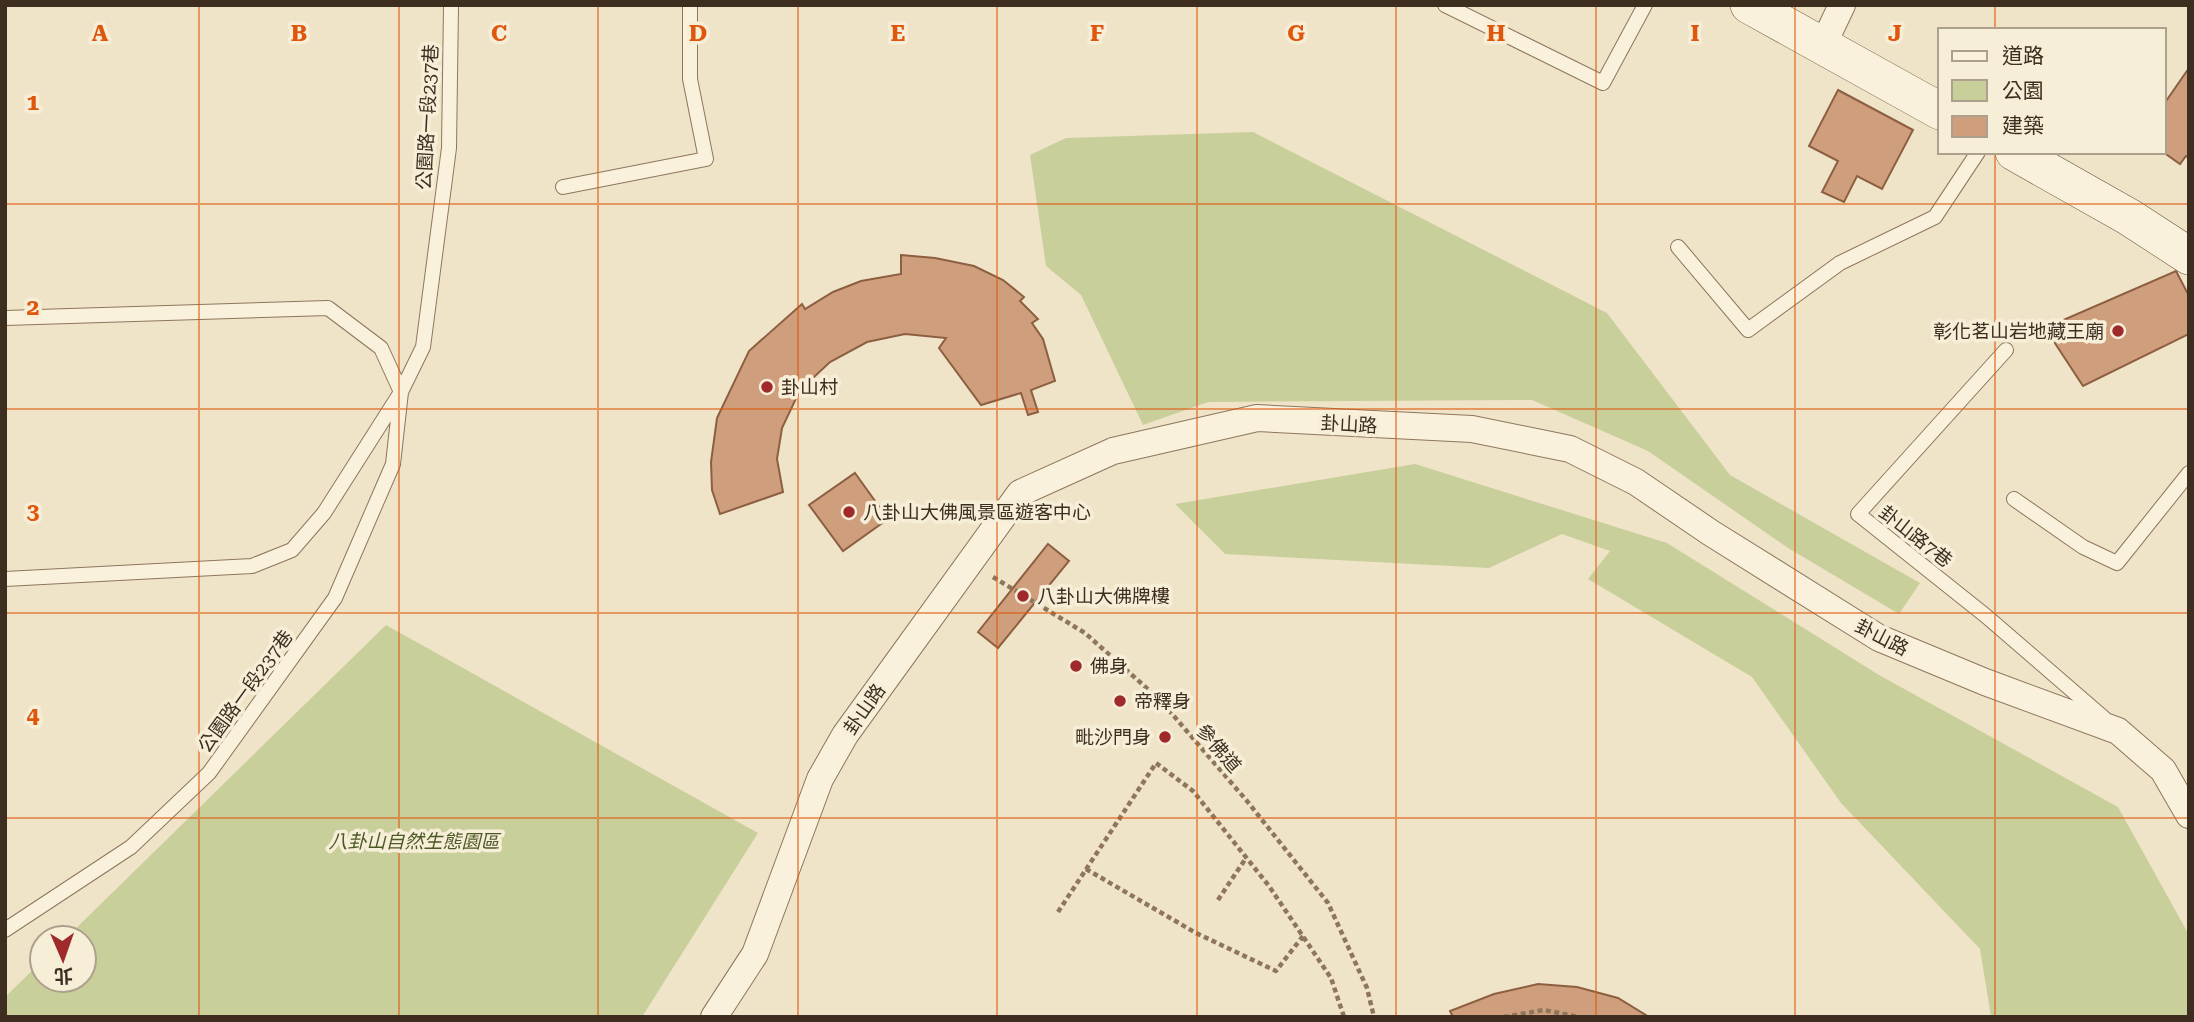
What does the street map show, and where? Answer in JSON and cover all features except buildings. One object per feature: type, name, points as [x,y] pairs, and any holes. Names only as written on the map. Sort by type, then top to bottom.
[{"type":"main road","points":[[1749,5],[1938,110]]},
{"type":"main road","points":[[2018,154],[2129,217],[2189,256]]},
{"type":"street","points":[[1823,45],[1842,5]]},
{"type":"street","name":"卦山路","points":[[714,1017],[755,954],[820,779],[845,735],[1020,493],[1113,451],[1257,418],[1472,429],[1570,449],[1636,482],[1711,533],[1879,638],[1985,682],[2118,731],[2163,770],[2189,815]]},
{"type":"lane","name":"公園路一段237巷","points":[[5,579],[252,566],[292,551],[324,513],[401,392],[424,347],[449,148],[451,5]]},
{"type":"lane","points":[[563,187],[706,159],[690,79],[690,5]]},
{"type":"lane","points":[[1445,5],[1603,83],[1645,5]]},
{"type":"lane","points":[[1678,247],[1748,330],[1840,263],[1935,217],[1977,154]]},
{"type":"lane","points":[[5,318],[328,308],[381,348],[401,392]]},
{"type":"lane","name":"卦山路7巷","points":[[2006,351],[1858,514],[1986,615],[2118,731]]},
{"type":"lane","name":"公園路一段237巷","points":[[5,930],[131,847],[209,774],[335,598],[393,464],[401,392]]},
{"type":"lane","points":[[2014,499],[2082,547],[2117,563],[2189,473]]},
{"type":"path","name":"參佛道","points":[[968,562],[1085,633],[1160,700],[1247,801],[1328,904],[1367,988],[1374,1017]]},
{"type":"path","points":[[1058,912],[1156,763],[1193,791],[1246,858],[1331,978],[1344,1017]]},
{"type":"path","points":[[1218,900],[1246,858]]},
{"type":"path","points":[[1086,869],[1196,933],[1276,971],[1303,936]]},
{"type":"path","points":[[1504,1017],[1544,1010],[1579,1017]]},
{"type":"green space","points":[[1253,132],[1607,313],[1730,475],[1920,583],[1899,614],[1788,548],[1648,451],[1532,400],[1208,402],[1143,425],[1081,295],[1046,266],[1030,155],[1066,138]]},
{"type":"green space","points":[[1415,464],[1667,543],[1879,675],[2118,807],[2189,935],[2189,1017],[1991,1017],[1980,949],[1841,803],[1752,677],[1588,579],[1610,551],[1562,534],[1489,568],[1225,554],[1175,504]]},
{"type":"green space","name":"八卦山自然生態園區","points":[[386,625],[758,833],[642,1017],[5,1017],[5,997],[28,975],[28,994],[98,994],[98,924],[80,924]]},
{"type":"place","name":"彰化茗山岩地藏王廟","points":[[2118,331]]},
{"type":"place","name":"卦山村","points":[[767,387]]},
{"type":"place","name":"八卦山大佛風景區遊客中心","points":[[849,512]]},
{"type":"place","name":"八卦山大佛牌樓","points":[[1023,596]]},
{"type":"place","name":"佛身","points":[[1076,666]]},
{"type":"place","name":"帝釋身","points":[[1120,701]]},
{"type":"place","name":"毗沙門身","points":[[1165,737]]}]
